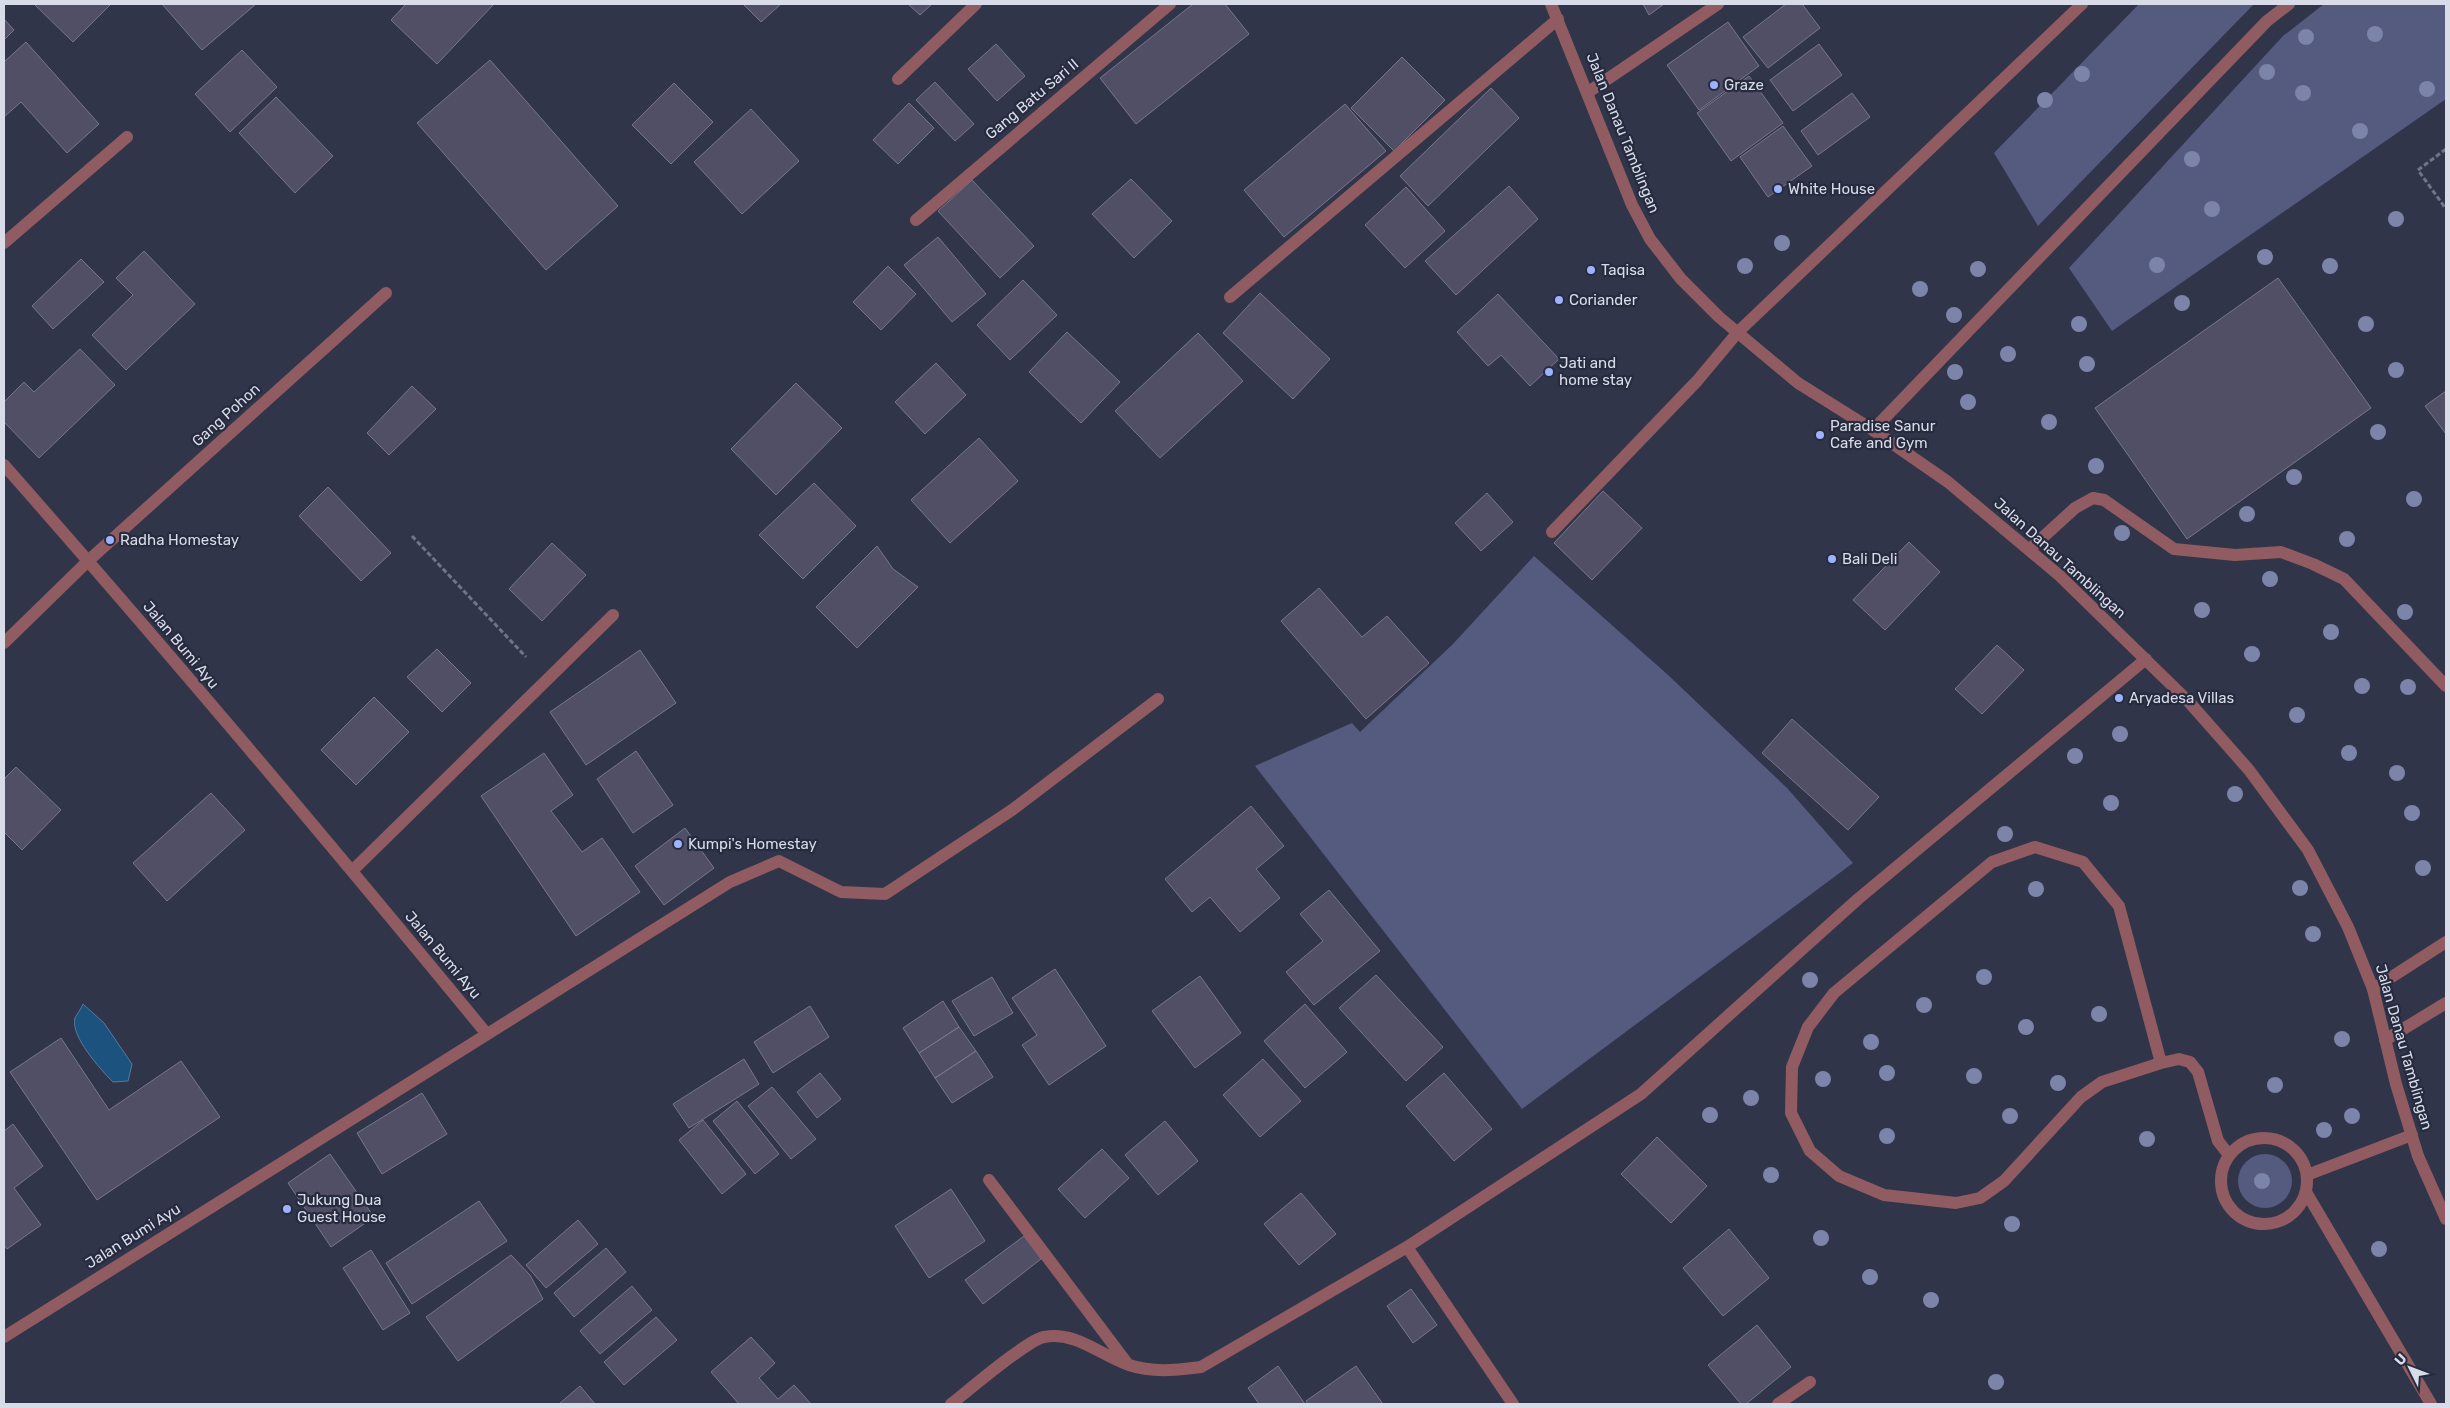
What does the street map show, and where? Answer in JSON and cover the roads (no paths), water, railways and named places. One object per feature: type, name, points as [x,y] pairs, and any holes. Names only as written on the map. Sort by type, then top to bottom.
[{"type":"street","points":[[898,79],[976,4]]},
{"type":"street","name":"Gang Batu Sari II","points":[[916,220],[1170,4]]},
{"type":"street","name":"Jalan Danau Tamblingan","points":[[1551,4],[1632,205],[1650,239],[1681,279],[1738,332],[1798,383],[1873,430],[1948,482],[2030,549],[2190,702],[2249,770],[2308,850],[2348,927],[2373,989],[2385,1040],[2418,1156],[2446,1219]]},
{"type":"street","points":[[1587,93],[1718,4]]},
{"type":"street","points":[[1552,532],[1697,381],[1738,332],[2082,4]]},
{"type":"street","points":[[1873,430],[2267,21],[2289,4]]},
{"type":"street","points":[[1230,297],[1558,19]]},
{"type":"street","points":[[4,243],[126,137]]},
{"type":"street","name":"Gang Pohon","points":[[4,643],[88,561],[386,293]]},
{"type":"street","name":"Jalan Bumi Ayu","points":[[4,465],[352,871],[486,1033],[4,1337]]},
{"type":"street","points":[[2030,549],[2075,508],[2092,498],[2104,500],[2174,548],[2235,555],[2281,552],[2313,564],[2344,579],[2446,686]]},
{"type":"street","points":[[352,871],[613,616]]},
{"type":"street","points":[[951,1404],[1012,1356],[1042,1337],[1074,1338],[1129,1365],[1165,1372],[1201,1367],[1408,1247],[1641,1094],[1858,898],[2146,659]]},
{"type":"street","points":[[486,1033],[730,882],[779,861],[841,892],[885,894],[1012,810],[1158,699]]},
{"type":"street","points":[[2161,1063],[2119,906],[2083,862],[2035,847],[1992,862],[1834,993],[1808,1027],[1792,1067],[1791,1113],[1810,1151],[1839,1176],[1884,1195],[1956,1203],[1980,1198],[2004,1182],[2062,1115],[2081,1097],[2102,1082],[2179,1059],[2190,1062],[2198,1072],[2218,1141],[2229,1155]]},
{"type":"street","points":[[2373,989],[2446,942]]},
{"type":"street","points":[[2385,1040],[2446,1003]]},
{"type":"street","points":[[2307,1175],[2412,1135]]},
{"type":"street","points":[[2258,1138],[2275,1139],[2290,1146],[2302,1159],[2307,1175],[2306,1192],[2298,1207],[2286,1219],[2270,1224],[2253,1224],[2238,1216],[2226,1203],[2221,1187],[2222,1170],[2229,1155],[2242,1144],[2258,1138]]},
{"type":"street","points":[[989,1180],[1129,1365]]},
{"type":"street","points":[[2306,1192],[2431,1404]]},
{"type":"street","points":[[1408,1247],[1513,1404]]},
{"type":"street","points":[[1778,1404],[1810,1382]]},
{"type":"place","name":"Graze","points":[[1714,85]]},
{"type":"place","name":"White House","points":[[1778,189]]},
{"type":"place","name":"Taqisa","points":[[1591,270]]},
{"type":"place","name":"Coriander","points":[[1559,300]]},
{"type":"place","name":"Jati and home stay","points":[[1549,372]]},
{"type":"place","name":"Paradise Sanur Cafe and Gym","points":[[1820,435]]},
{"type":"place","name":"Radha Homestay","points":[[110,540]]},
{"type":"place","name":"Bali Deli","points":[[1832,559]]},
{"type":"place","name":"Aryadesa Villas","points":[[2119,698]]},
{"type":"place","name":"Kumpi's Homestay","points":[[678,844]]},
{"type":"place","name":"Jukung Dua Guest House","points":[[287,1209]]}]
